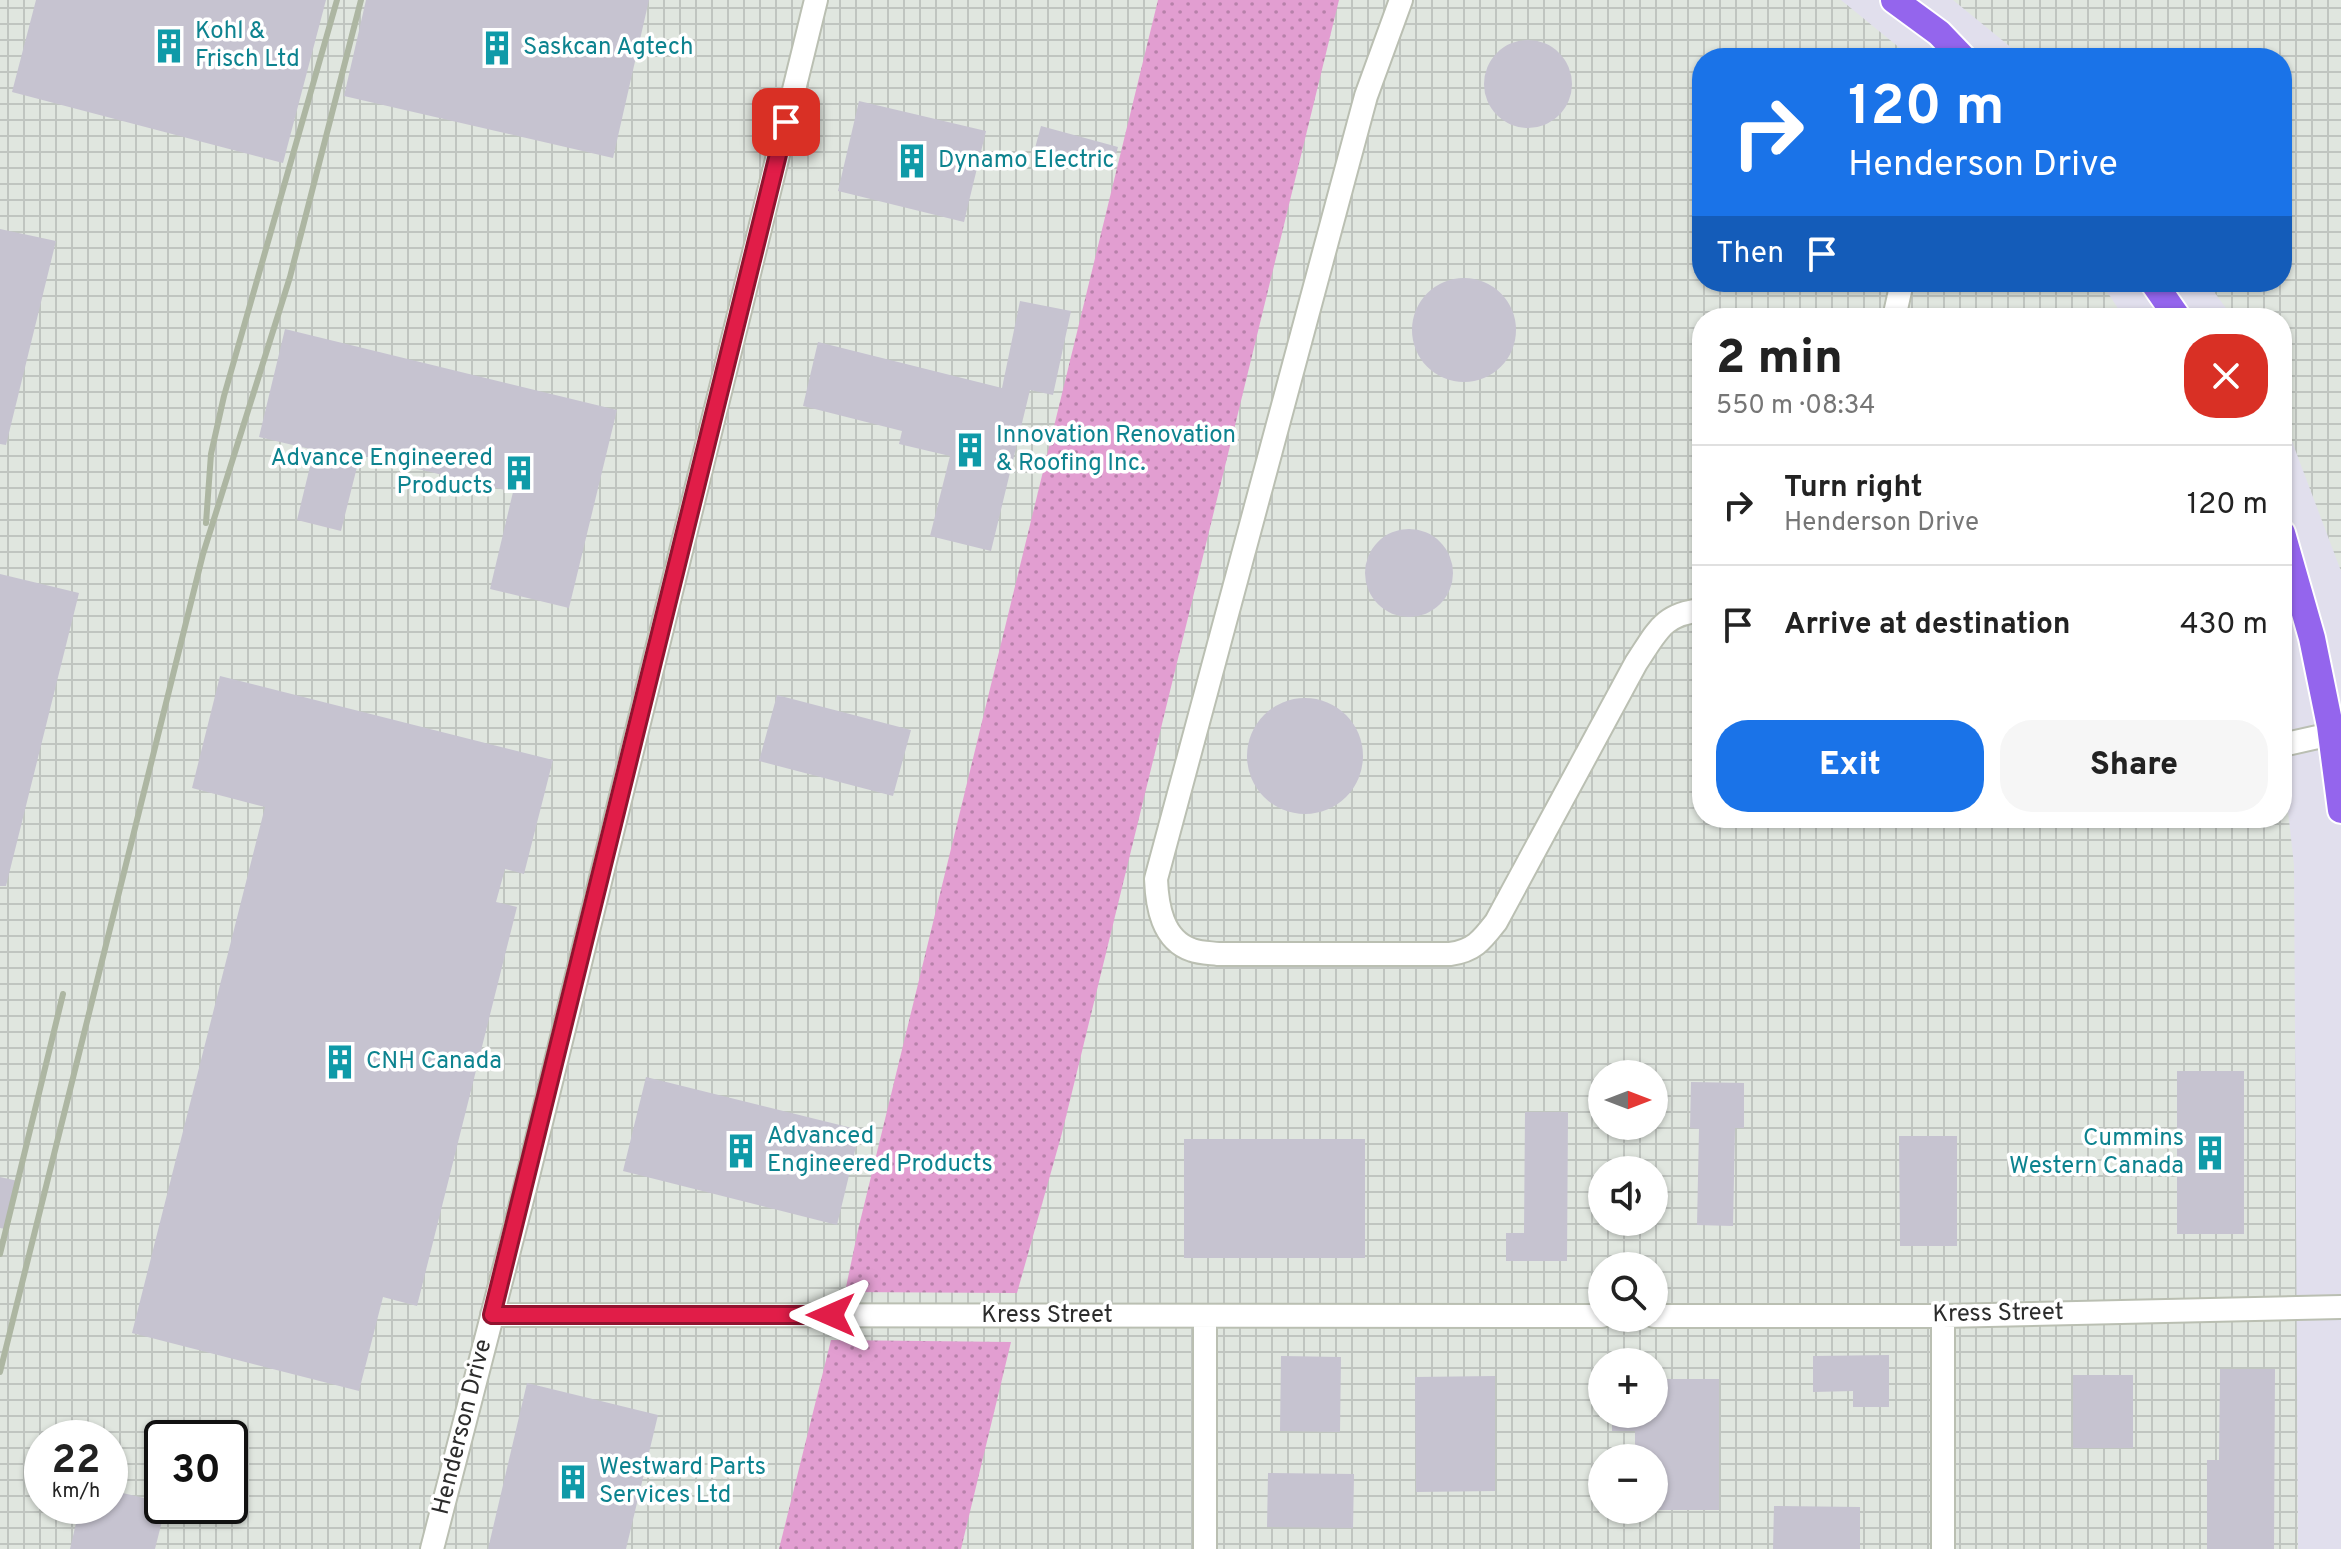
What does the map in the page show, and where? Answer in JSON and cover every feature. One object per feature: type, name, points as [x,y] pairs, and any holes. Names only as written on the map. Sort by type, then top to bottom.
[{"type":"main road","points":[[1894,0],[1939,33],[1951,48]]},
{"type":"main road","points":[[2292,568],[2312,638],[2331,734],[2341,810]]},
{"type":"street","name":"Henderson Drive","points":[[432,1549],[816,0]]},
{"type":"street","points":[[1401,0],[1366,96],[1156,879],[1157,906],[1165,924],[1177,942],[1191,950],[1218,954],[1450,954],[1468,951],[1496,922],[1636,663],[1663,624],[1680,612],[1692,611]]},
{"type":"street","points":[[2292,743],[2331,734]]},
{"type":"street","name":"Kress Street","points":[[1668,1316],[1943,1316],[2341,1307]]},
{"type":"street","name":"Kress Street","points":[[492,1315],[1588,1316]]},
{"type":"street","points":[[1943,1316],[1943,1549]]},
{"type":"street","points":[[1205,1317],[1205,1549]]},
{"type":"shaded area","points":[[0,0],[1841,0],[1900,48],[1692,48],[1692,292],[2107,292],[2118,308],[1692,308],[1692,828],[2290,828],[2294,865],[2298,1549],[0,1549]]},
{"type":"shaded area","points":[[1158,0],[1339,0],[1062,1133],[1017,1293],[845,1292],[858,1230]]},
{"type":"shaded area","points":[[1953,0],[2341,0],[2341,571],[2292,441],[2292,308],[2226,308],[2214,292],[2292,292],[2292,48],[2012,48]]},
{"type":"shaded area","points":[[831,1340],[1011,1342],[961,1549],[779,1549]]},
{"type":"building","name":"Kohl & Frisch Ltd","points":[[36,0],[326,0],[283,163],[12,92]]},
{"type":"building","name":"Saskcan Agtech","points":[[366,0],[649,0],[613,158],[344,96]]},
{"type":"building","points":[[1519,40],[1537,40],[1553,47],[1565,59],[1572,75],[1572,93],[1565,109],[1553,121],[1537,128],[1519,128],[1503,121],[1491,109],[1484,93],[1484,75],[1491,59],[1503,47]]},
{"type":"building","name":"Dynamo Electric","points":[[859,101],[986,131],[964,222],[838,191]]},
{"type":"building","points":[[1041,126],[1118,147],[1112,169],[1035,148]]},
{"type":"building","points":[[0,229],[56,241],[6,445],[0,444]]},
{"type":"building","points":[[1464,278],[1484,282],[1501,293],[1512,310],[1516,330],[1512,350],[1501,367],[1484,378],[1464,382],[1444,378],[1427,367],[1416,350],[1412,330],[1416,310],[1427,293],[1444,282]]},
{"type":"building","name":"Innovation Renovation & Roofing Inc.","points":[[1020,301],[1071,311],[1053,395],[1030,390],[991,551],[930,536],[950,456],[899,444],[902,431],[803,406],[818,342],[1002,388]]},
{"type":"building","name":"Advance Engineered Products","points":[[285,329],[617,410],[569,608],[490,589],[513,492],[360,455],[341,531],[297,520],[314,450],[259,437]]},
{"type":"building","points":[[1409,529],[1426,532],[1440,542],[1450,556],[1453,573],[1450,590],[1440,604],[1426,614],[1409,617],[1392,614],[1378,604],[1368,590],[1365,573],[1368,556],[1378,542],[1392,532]]},
{"type":"building","points":[[0,574],[79,593],[6,886],[0,886]]},
{"type":"building","name":"CNH Canada","points":[[220,676],[553,760],[524,874],[505,869],[496,902],[517,907],[417,1306],[383,1297],[359,1391],[132,1333],[265,807],[192,788]]},
{"type":"building","points":[[777,695],[911,730],[893,796],[759,761]]},
{"type":"building","points":[[1305,698],[1327,702],[1346,715],[1359,734],[1363,756],[1359,778],[1346,797],[1327,810],[1305,814],[1283,810],[1264,797],[1251,778],[1247,756],[1251,734],[1264,715],[1283,702]]},
{"type":"building","name":"Cummins Western Canada","points":[[2177,1071],[2244,1071],[2244,1234],[2177,1234]]},
{"type":"building","name":"Advanced Engineered Products","points":[[646,1077],[860,1130],[837,1225],[623,1171]]},
{"type":"building","points":[[1691,1082],[1744,1083],[1744,1128],[1735,1128],[1733,1226],[1697,1225],[1699,1129],[1690,1128]]},
{"type":"building","points":[[1525,1112],[1568,1112],[1567,1261],[1506,1261],[1506,1233],[1524,1233]]},
{"type":"building","points":[[1899,1136],[1957,1136],[1957,1246],[1900,1246]]},
{"type":"building","points":[[1184,1139],[1365,1139],[1365,1258],[1184,1258]]},
{"type":"building","points":[[0,1177],[18,1181],[5,1229],[0,1228]]},
{"type":"building","points":[[1889,1355],[1889,1407],[1853,1407],[1853,1391],[1813,1392],[1813,1356]]},
{"type":"building","points":[[1281,1356],[1341,1357],[1340,1432],[1280,1431]]},
{"type":"building","points":[[2220,1369],[2275,1369],[2274,1549],[2207,1549],[2207,1460],[2219,1460]]},
{"type":"building","points":[[2073,1375],[2133,1375],[2133,1448],[2073,1448]]},
{"type":"building","points":[[1495,1376],[1495,1491],[1416,1492],[1415,1377]]},
{"type":"building","points":[[1668,1379],[1719,1379],[1719,1510],[1668,1510],[1668,1444],[1635,1444],[1635,1431],[1612,1431],[1612,1428],[1668,1428]]},
{"type":"building","name":"Westward Parts Services Ltd","points":[[527,1383],[658,1415],[626,1549],[488,1549]]},
{"type":"building","points":[[1268,1473],[1354,1474],[1353,1528],[1267,1527]]},
{"type":"building","points":[[128,1494],[144,1498],[144,1524],[161,1524],[155,1549],[70,1549],[76,1524],[128,1524]]},
{"type":"building","points":[[1774,1506],[1860,1507],[1860,1549],[1773,1549]]},
{"type":"railway","points":[[206,523],[211,454],[224,396],[337,0]]},
{"type":"railway","points":[[0,1372],[203,554],[290,277],[361,0]]},
{"type":"railway","points":[[0,1254],[63,994]]},
{"type":"place","name":"Kohl & Frisch Ltd","points":[[169,46]]},
{"type":"place","name":"Saskcan Agtech","points":[[497,48]]},
{"type":"place","name":"Dynamo Electric","points":[[912,161]]},
{"type":"place","name":"Innovation Renovation & Roofing Inc.","points":[[970,450]]},
{"type":"place","name":"Advance Engineered Products","points":[[519,473]]},
{"type":"place","name":"CNH Canada","points":[[340,1062]]},
{"type":"place","name":"Advanced Engineered Products","points":[[741,1151]]},
{"type":"place","name":"Cummins Western Canada","points":[[2210,1153]]},
{"type":"place","name":"Westward Parts Services Ltd","points":[[573,1482]]},
{"type":"route","points":[[786,122],[492,1315],[831,1315]]}]
